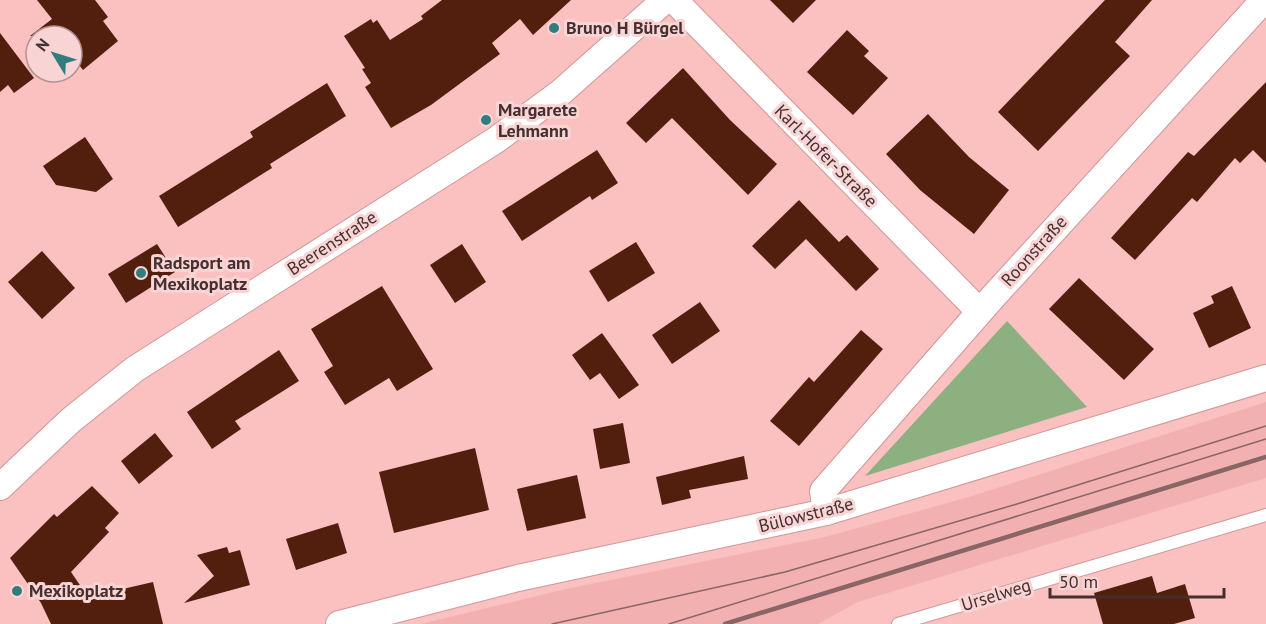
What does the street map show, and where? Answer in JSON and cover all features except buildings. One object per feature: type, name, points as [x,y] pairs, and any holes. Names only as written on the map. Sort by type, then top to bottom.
[{"type":"street","name":"Beerenstraße","points":[[0,488],[71,420],[135,369],[496,140],[560,93],[665,0]]},
{"type":"street","name":"Karl-Hofer-Straße","points":[[674,0],[979,312]]},
{"type":"street","name":"Roonstraße","points":[[826,512],[823,491],[979,312],[1264,0]]},
{"type":"street","name":"Bülowstraße","points":[[339,624],[518,578],[826,512],[1266,378]]},
{"type":"lane","name":"Urselweg","points":[[898,624],[1266,515]]},
{"type":"shaded area","points":[[1266,402],[1266,478],[858,602],[818,624],[421,624],[566,589],[825,537],[969,497]]},
{"type":"green space","points":[[1007,321],[1087,407],[865,476]]},
{"type":"tram line","points":[[552,624],[785,572],[1017,504],[1266,426]]},
{"type":"tram line","points":[[669,624],[1266,439]]},
{"type":"railway","points":[[725,624],[1266,457]]},
{"type":"place","name":"Bruno H Bürgel","points":[[554,28]]},
{"type":"place","name":"Margarete Lehmann","points":[[486,120]]},
{"type":"place","name":"Radsport am Mexikoplatz","points":[[141,273]]},
{"type":"place","name":"Mexikoplatz","points":[[17,591]]}]
